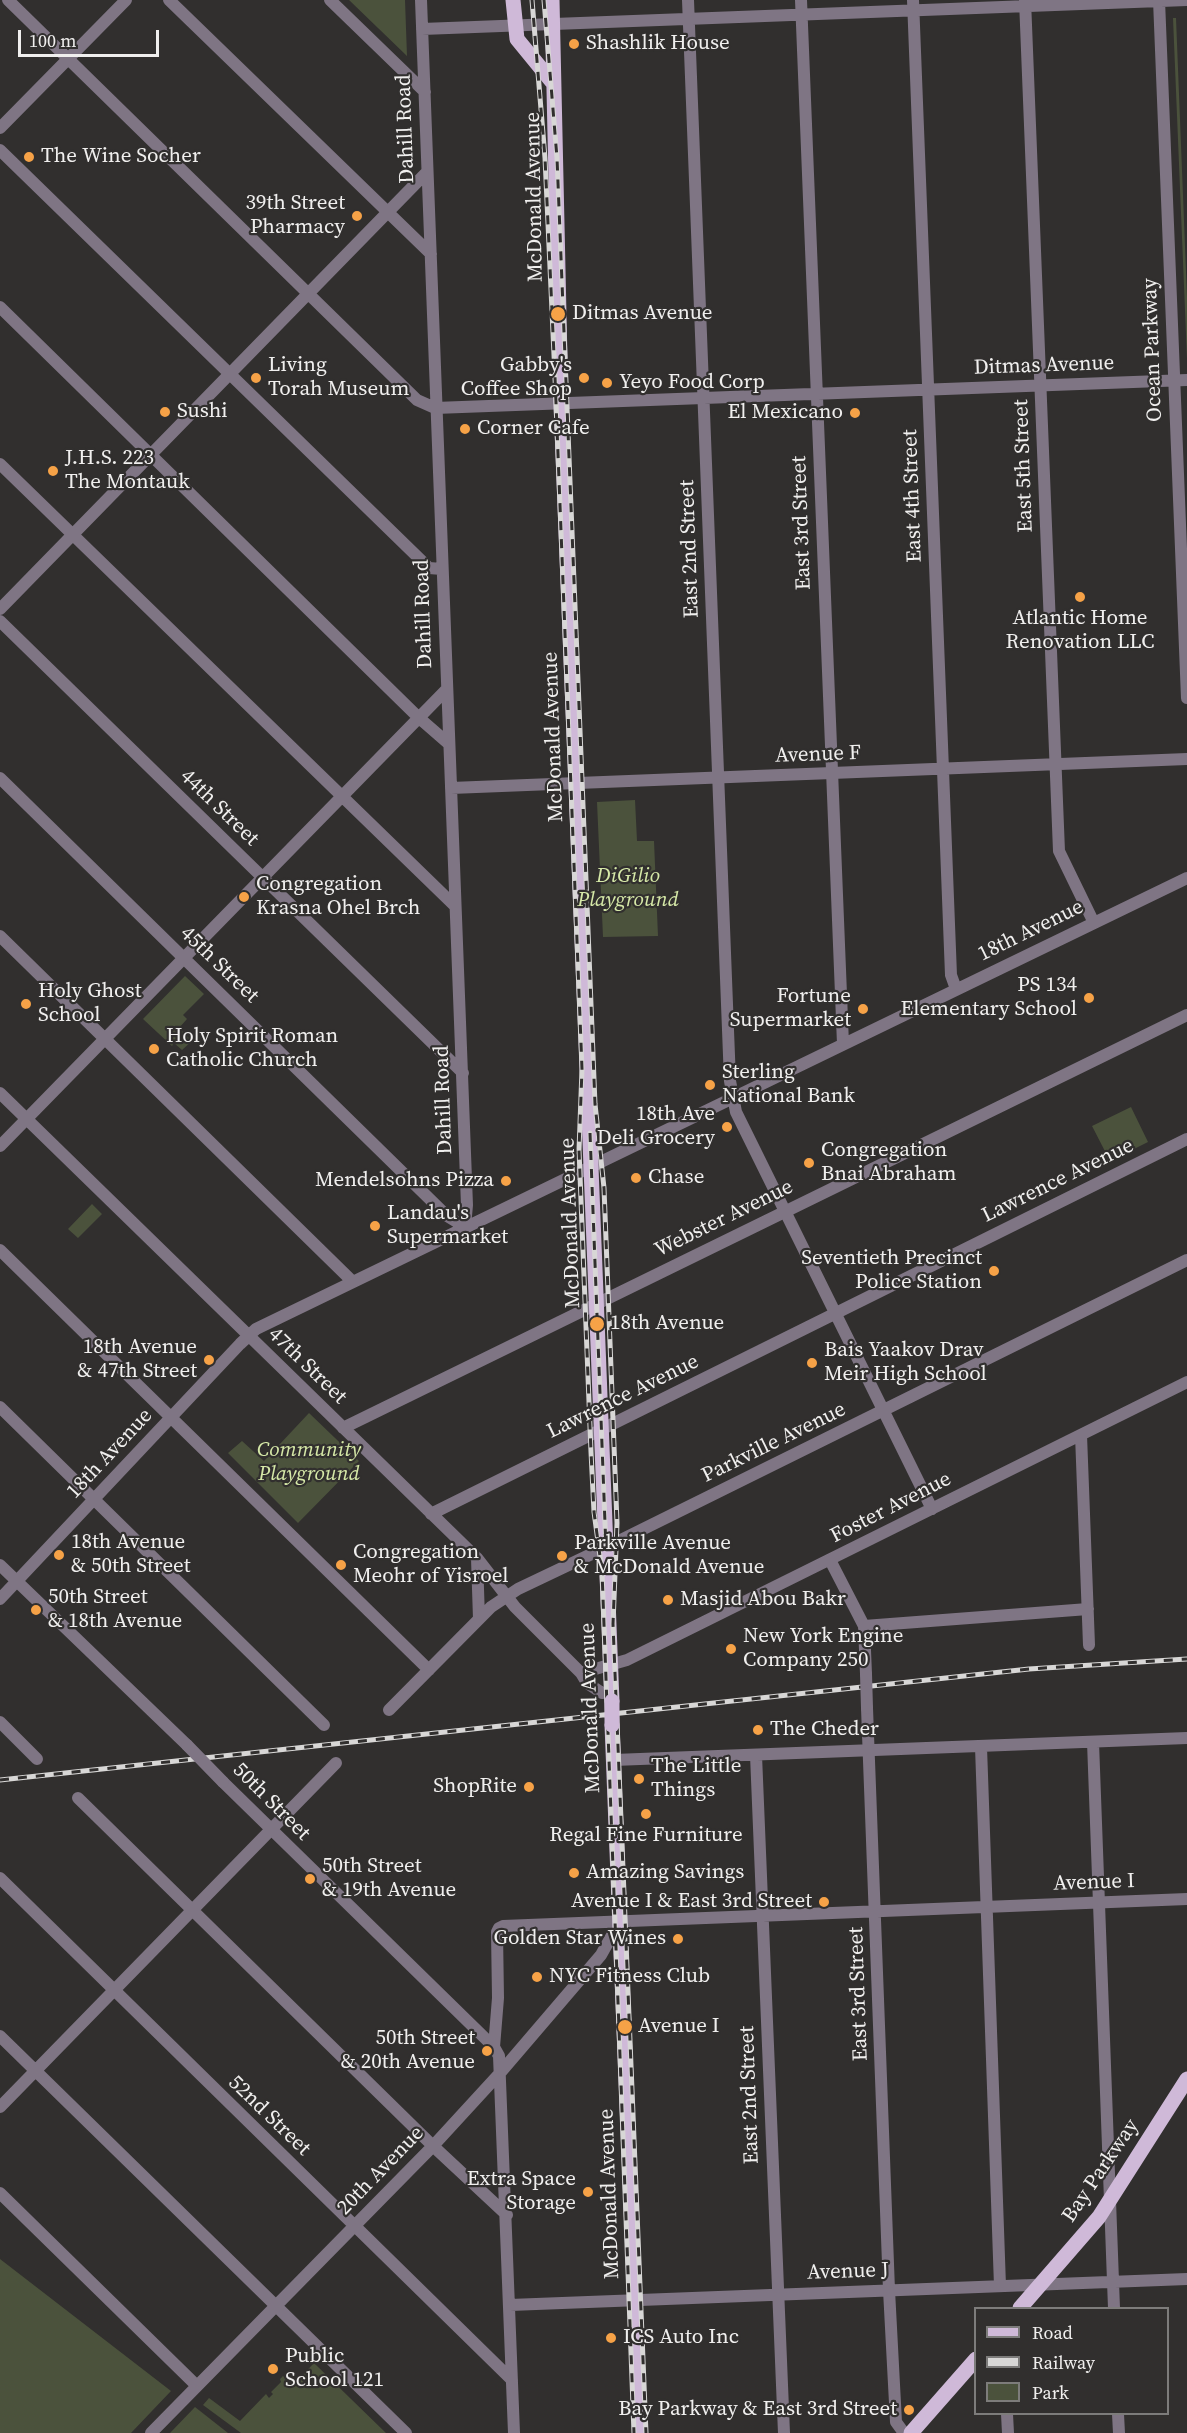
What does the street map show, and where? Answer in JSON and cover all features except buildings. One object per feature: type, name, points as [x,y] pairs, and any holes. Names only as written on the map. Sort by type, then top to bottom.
[{"type":"main road","name":"McDonald Avenue","points":[[513,0],[517,39],[553,82]]},
{"type":"main road","name":"McDonald Avenue","points":[[552,0],[561,404],[578,783],[590,1166],[640,2433]]},
{"type":"main road","name":"Bay Parkway","points":[[1021,2307],[1099,2217],[1187,2079]]},
{"type":"main road","points":[[911,2433],[974,2360]]},
{"type":"street","points":[[8,0],[417,400],[435,408]]},
{"type":"street","points":[[0,128],[126,0]]},
{"type":"street","points":[[169,0],[387,214],[431,254]]},
{"type":"street","points":[[330,0],[425,92]]},
{"type":"street","name":"Dahill Road","points":[[421,0],[435,408],[463,1073],[467,1205],[465,1227]]},
{"type":"street","name":"East 2nd Street","points":[[688,0],[730,1082],[736,1112],[932,1509]]},
{"type":"street","name":"East 3rd Street","points":[[801,0],[843,1044]]},
{"type":"street","name":"Ocean Parkway","points":[[1159,0],[1187,698]]},
{"type":"street","points":[[422,29],[801,15],[913,6],[1187,0]]},
{"type":"street","name":"East 5th Street","points":[[1025,3],[1059,851],[1094,923]]},
{"type":"street","name":"East 4th Street","points":[[913,6],[951,975],[956,990]]},
{"type":"street","points":[[0,150],[429,568],[442,569]]},
{"type":"street","points":[[0,609],[427,172]]},
{"type":"street","points":[[0,307],[418,717],[449,744]]},
{"type":"street","name":"Ditmas Avenue","points":[[435,408],[1187,380]]},
{"type":"street","points":[[0,464],[341,798],[455,906]]},
{"type":"street","name":"44th Street","points":[[0,621],[463,1073]]},
{"type":"street","points":[[0,1146],[447,689]]},
{"type":"street","name":"Avenue F","points":[[451,788],[1187,759]]},
{"type":"street","name":"45th Street","points":[[0,778],[447,1216],[465,1227]]},
{"type":"street","name":"18th Avenue","points":[[0,1599],[171,1417],[249,1336],[262,1326],[1187,878]]},
{"type":"street","points":[[0,936],[352,1281]]},
{"type":"street","name":"Webster Avenue","points":[[343,1428],[1187,1015]]},
{"type":"street","name":"47th Street","points":[[0,1093],[477,1558],[507,1596],[594,1689],[612,1697]]},
{"type":"street","name":"Lawrence Avenue","points":[[431,1514],[1187,1139]]},
{"type":"street","points":[[0,1250],[429,1670]]},
{"type":"street","name":"Parkville Avenue","points":[[389,1710],[491,1607],[518,1588],[1187,1260]]},
{"type":"street","name":"Foster Avenue","points":[[610,1665],[627,1660],[1187,1382]]},
{"type":"street","points":[[0,1407],[324,1725]]},
{"type":"street","points":[[1081,1435],[1089,1645]]},
{"type":"street","points":[[477,1558],[479,1619]]},
{"type":"street","name":"East 3rd Street","points":[[830,1560],[864,1626],[889,2290],[896,2422],[904,2433]]},
{"type":"street","name":"50th Street","points":[[0,1565],[494,2047]]},
{"type":"street","points":[[864,1626],[1088,1609]]},
{"type":"street","points":[[581,1673],[610,1665]]},
{"type":"street","points":[[0,1722],[37,1759]]},
{"type":"street","points":[[614,1760],[1187,1738]]},
{"type":"street","points":[[1092,1742],[1114,2307]]},
{"type":"street","points":[[981,1747],[1000,2286]]},
{"type":"street","name":"East 2nd Street","points":[[756,1755],[784,2433]]},
{"type":"street","points":[[0,2107],[336,1763]]},
{"type":"street","points":[[78,1798],[433,2146],[507,2215]]},
{"type":"street","name":"52nd Street","points":[[0,1878],[512,2380]]},
{"type":"street","name":"Avenue I","points":[[494,2047],[498,1998],[499,1928],[503,1926],[1187,1899]]},
{"type":"street","name":"20th Avenue","points":[[151,2433],[433,2146],[500,2073],[601,1955],[620,1921]]},
{"type":"street","points":[[0,2036],[406,2433]]},
{"type":"street","points":[[494,2047],[499,2056],[500,2073],[514,2433]]},
{"type":"street","points":[[0,2193],[197,2386]]},
{"type":"street","name":"Avenue J","points":[[510,2305],[1187,2279]]},
{"type":"street","points":[[1007,2415],[1008,2433]]},
{"type":"street","points":[[1118,2415],[1119,2433]]},
{"type":"green space","points":[[349,0],[405,0],[407,56]]},
{"type":"green space","points":[[1173,18],[1176,18],[1187,297],[1187,359]]},
{"type":"green space","name":"DiGilio Playground","points":[[635,800],[637,841],[654,841],[658,936],[603,937],[597,802]]},
{"type":"green space","points":[[185,976],[204,994],[183,1015],[187,1019],[179,1028],[192,1041],[182,1050],[174,1043],[172,1046],[143,1019]]},
{"type":"green space","points":[[1131,1107],[1148,1142],[1110,1161],[1092,1126]]},
{"type":"green space","points":[[92,1204],[102,1214],[78,1238],[68,1229]]},
{"type":"green space","name":"Community Playground","points":[[309,1413],[359,1461],[298,1523],[228,1453],[242,1441],[264,1461]]},
{"type":"green space","points":[[0,2259],[171,2391],[131,2433],[0,2433]]},
{"type":"green space","points":[[314,2363],[386,2433],[241,2433],[203,2405],[209,2398],[240,2421],[266,2394],[269,2398],[273,2394],[271,2392],[281,2382],[280,2379],[283,2376],[293,2385]]},
{"type":"green space","points":[[195,2407],[228,2433],[170,2433]]},
{"type":"railway","points":[[532,0],[545,158],[555,377],[582,1069],[579,1150],[594,1512],[602,1571],[634,2433]]},
{"type":"railway","points":[[544,0],[557,158],[595,1104],[604,1188],[617,1523],[613,1624],[646,2433]]},
{"type":"railway","points":[[590,1133],[606,1549]]},
{"type":"railway","points":[[0,1780],[1029,1669],[1187,1659]]},
{"type":"place","name":"Shashlik House","points":[[574,44]]},
{"type":"place","name":"The Wine Socher","points":[[29,157]]},
{"type":"place","name":"39th Street Pharmacy","points":[[357,216]]},
{"type":"place","name":"Ditmas Avenue","points":[[558,314]]},
{"type":"place","name":"Living Torah Museum","points":[[256,378]]},
{"type":"place","name":"Gabby's Coffee Shop","points":[[584,378]]},
{"type":"place","name":"Yeyo Food Corp","points":[[607,383]]},
{"type":"place","name":"Sushi","points":[[165,412]]},
{"type":"place","name":"El Mexicano","points":[[855,413]]},
{"type":"place","name":"Corner Cafe","points":[[465,429]]},
{"type":"place","name":"J.H.S. 223 The Montauk","points":[[53,471]]},
{"type":"place","name":"Atlantic Home Renovation LLC","points":[[1080,597]]},
{"type":"place","name":"Congregation Krasna Ohel Brch","points":[[244,897]]},
{"type":"place","name":"PS 134 Elementary School","points":[[1089,998]]},
{"type":"place","name":"Holy Ghost School","points":[[26,1004]]},
{"type":"place","name":"Fortune Supermarket","points":[[863,1009]]},
{"type":"place","name":"Holy Spirit Roman Catholic Church","points":[[154,1049]]},
{"type":"place","name":"Sterling National Bank","points":[[710,1085]]},
{"type":"place","name":"18th Ave Deli Grocery","points":[[727,1127]]},
{"type":"place","name":"Congregation Bnai Abraham","points":[[809,1163]]},
{"type":"place","name":"Chase","points":[[636,1178]]},
{"type":"place","name":"Mendelsohns Pizza","points":[[506,1181]]},
{"type":"place","name":"Landau's Supermarket","points":[[375,1226]]},
{"type":"place","name":"Seventieth Precinct Police Station","points":[[994,1271]]},
{"type":"place","name":"18th Avenue","points":[[597,1324]]},
{"type":"place","name":"18th Avenue & 47th Street","points":[[209,1360]]},
{"type":"place","name":"Bais Yaakov Drav Meir High School","points":[[812,1363]]},
{"type":"place","name":"18th Avenue & 50th Street","points":[[59,1555]]},
{"type":"place","name":"Parkville Avenue & McDonald Avenue","points":[[562,1556]]},
{"type":"place","name":"Congregation Meohr of Yisroel","points":[[341,1565]]},
{"type":"place","name":"Masjid Abou Bakr","points":[[668,1600]]},
{"type":"place","name":"50th Street & 18th Avenue","points":[[36,1610]]},
{"type":"place","name":"New York Engine Company 250","points":[[731,1649]]},
{"type":"place","name":"The Cheder","points":[[758,1730]]},
{"type":"place","name":"The Little Things","points":[[639,1779]]},
{"type":"place","name":"ShopRite","points":[[529,1787]]},
{"type":"place","name":"Regal Fine Furniture","points":[[646,1814]]},
{"type":"place","name":"Amazing Savings","points":[[574,1873]]},
{"type":"place","name":"50th Street & 19th Avenue","points":[[310,1879]]},
{"type":"place","name":"Avenue I & East 3rd Street","points":[[824,1902]]},
{"type":"place","name":"Golden Star Wines","points":[[678,1939]]},
{"type":"place","name":"NYC Fitness Club","points":[[537,1977]]},
{"type":"place","name":"Avenue I","points":[[625,2027]]},
{"type":"place","name":"50th Street & 20th Avenue","points":[[487,2051]]},
{"type":"place","name":"Extra Space Storage","points":[[588,2192]]},
{"type":"place","name":"ICS Auto Inc","points":[[611,2338]]},
{"type":"place","name":"Public School 121","points":[[273,2369]]},
{"type":"place","name":"Bay Parkway & East 3rd Street","points":[[909,2410]]}]
